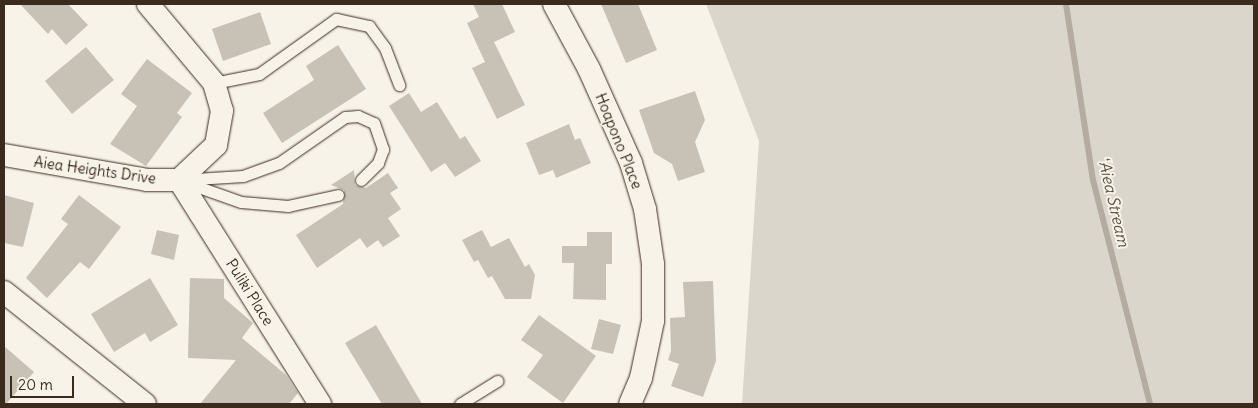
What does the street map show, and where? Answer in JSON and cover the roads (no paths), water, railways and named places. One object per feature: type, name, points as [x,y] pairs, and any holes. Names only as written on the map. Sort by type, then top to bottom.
[{"type":"street","points":[[148,4],[214,82],[222,111],[216,145],[180,180]]},
{"type":"street","name":"Hoapono Place","points":[[554,4],[589,69],[632,163],[645,209],[653,264],[652,321],[641,378],[630,404]]},
{"type":"street","name":"Aiea Heights Drive","points":[[4,155],[147,180],[180,180]]},
{"type":"street","name":"Puliki Place","points":[[180,180],[320,404]]},
{"type":"street","points":[[4,292],[145,404]]},
{"type":"lane","points":[[214,82],[260,74],[336,19],[369,26],[385,48],[399,85]]},
{"type":"lane","points":[[180,180],[243,176],[279,163],[345,117],[358,116],[374,123],[384,149],[378,163],[361,180]]},
{"type":"lane","points":[[180,180],[241,202],[288,206],[338,195]]},
{"type":"lane","points":[[460,404],[497,380]]},
{"type":"waterway","name":"ʻAiea Stream","points":[[1066,4],[1093,180],[1150,404]]}]
